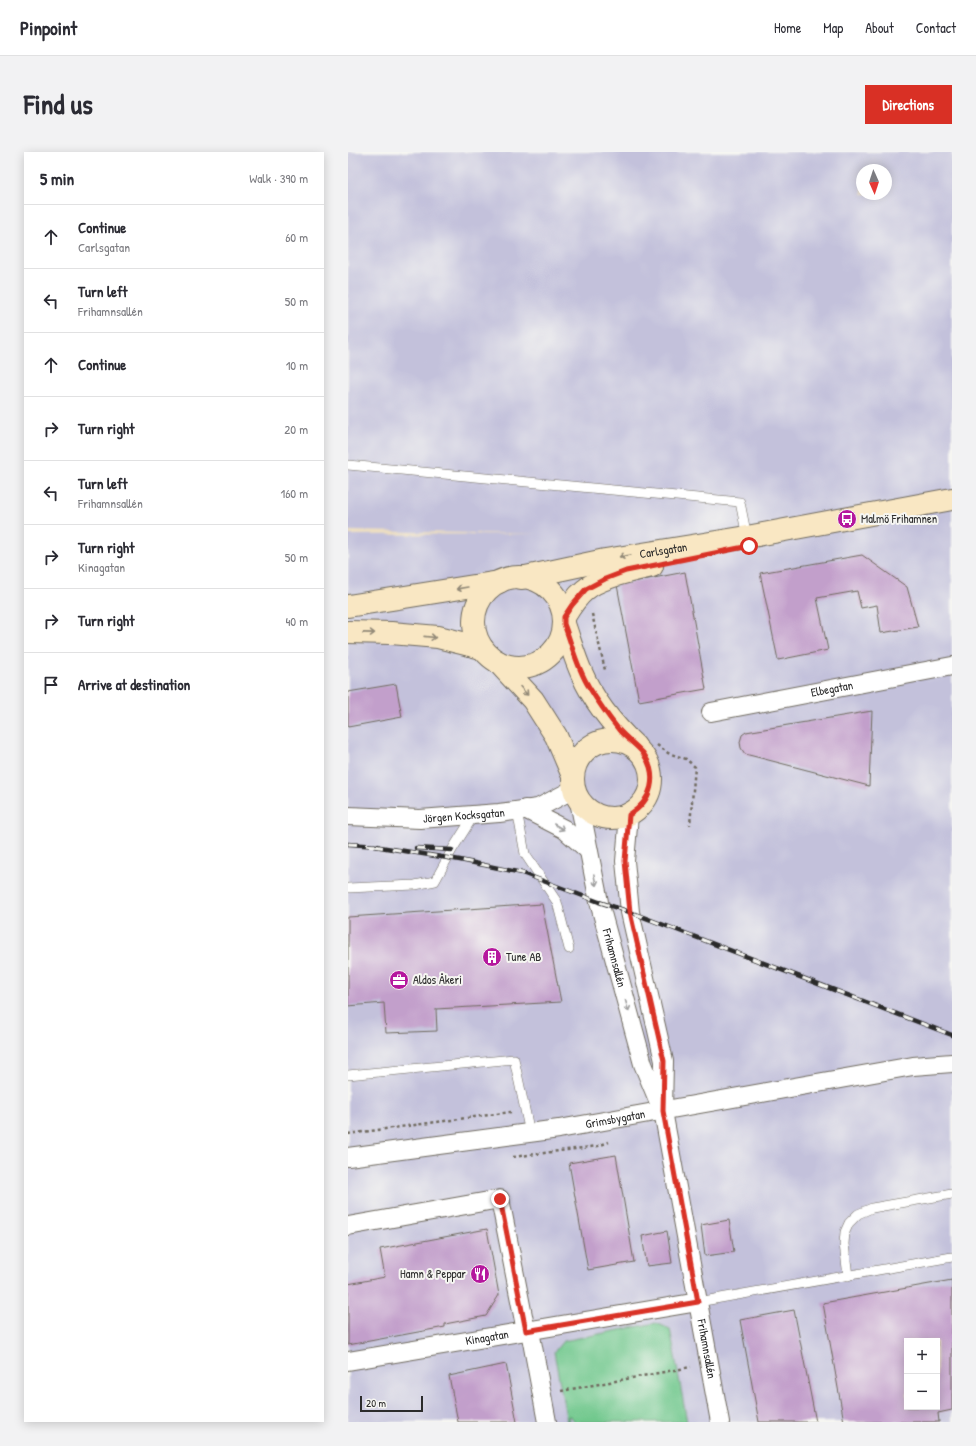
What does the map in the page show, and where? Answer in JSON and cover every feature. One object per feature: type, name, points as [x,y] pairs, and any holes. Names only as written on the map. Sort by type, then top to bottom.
[{"type":"street","name":"Carlsgatan","points":[[564,621],[572,605],[586,589],[605,579],[626,571],[830,522],[952,499]]},
{"type":"street","name":"Carlsgatan","points":[[521,578],[605,560],[748,542]]},
{"type":"street","points":[[348,606],[500,582],[511,578],[536,580],[551,590],[560,603],[564,621],[582,674],[602,708],[620,731],[646,746]]},
{"type":"street","points":[[490,655],[475,631],[475,613],[481,598],[487,591],[500,582]]},
{"type":"street","points":[[348,632],[391,633],[438,638],[490,655],[506,665],[525,667],[540,662],[550,655],[560,643],[564,621]]},
{"type":"street","name":"Frihamnsallén","points":[[490,655],[533,700],[556,736],[575,788],[600,902],[643,1064],[663,1111]]},
{"type":"street","name":"Elbegatan","points":[[711,712],[952,666]]},
{"type":"street","points":[[605,740],[624,741],[646,746],[642,752],[649,763],[652,783],[647,800],[638,810],[629,815],[615,819],[601,817],[589,811],[575,788],[576,763],[582,754],[592,745],[605,740]]},
{"type":"street","name":"Jörgen Kocksgatan","points":[[348,816],[420,818],[474,815],[538,808],[575,788]]},
{"type":"street","points":[[521,810],[564,829],[589,851]]},
{"type":"street","name":"Frihamnsallén","points":[[629,815],[625,861],[630,912],[664,1061],[663,1111],[720,1422]]},
{"type":"street","name":"Grimsbygatan","points":[[348,1157],[530,1134],[912,1066],[952,1063]]},
{"type":"street","points":[[348,1226],[500,1199],[547,1422]]},
{"type":"street","name":"Kinagatan","points":[[348,1361],[698,1302]]},
{"type":"lane","points":[[348,465],[740,502],[748,542]]},
{"type":"lane","points":[[521,810],[525,854],[557,902],[569,949]]},
{"type":"lane","points":[[348,888],[415,885],[435,881],[474,815]]},
{"type":"lane","points":[[348,1075],[514,1059],[530,1134]]},
{"type":"lane","points":[[848,1276],[844,1244],[845,1232],[850,1223],[858,1214],[872,1208],[952,1194]]},
{"type":"lane","points":[[698,1302],[952,1257]]},
{"type":"path","points":[[646,746],[686,759],[695,767],[690,825]]},
{"type":"path","points":[[348,1134],[525,1110]]},
{"type":"path","points":[[542,1395],[709,1363]]},
{"type":"shaded area","points":[[348,152],[952,152],[952,1422],[348,1422],[348,535],[539,534],[348,531]]},
{"type":"green space","points":[[656,1323],[670,1329],[687,1422],[575,1422],[568,1416],[569,1422],[567,1422],[554,1352],[563,1341]]},
{"type":"building","points":[[862,555],[907,587],[918,627],[881,633],[877,605],[861,608],[857,591],[817,598],[828,650],[778,660],[760,573]]},
{"type":"building","points":[[685,572],[706,689],[639,701],[617,585]]},
{"type":"building","points":[[396,684],[402,717],[348,727],[348,692]]},
{"type":"building","points":[[872,711],[869,786],[745,754],[741,748],[740,742],[742,735],[746,732]]},
{"type":"building","points":[[542,904],[561,1002],[436,1009],[437,1031],[386,1033],[384,1003],[348,1006],[348,917]]},
{"type":"building","points":[[616,1155],[634,1262],[588,1270],[569,1163]]},
{"type":"building","points":[[729,1220],[734,1252],[705,1256],[701,1225]]},
{"type":"building","points":[[487,1229],[499,1295],[486,1316],[445,1324],[445,1327],[348,1345],[348,1284],[385,1277],[380,1249]]},
{"type":"building","points":[[667,1231],[672,1263],[647,1266],[642,1236]]},
{"type":"building","points":[[952,1280],[952,1410],[938,1413],[939,1422],[844,1422],[823,1303]]},
{"type":"building","points":[[794,1310],[816,1422],[759,1422],[740,1320]]},
{"type":"building","points":[[506,1364],[517,1422],[458,1422],[449,1376]]},
{"type":"railway","points":[[348,844],[378,846]]},
{"type":"railway","points":[[374,846],[460,860],[522,873],[630,912],[952,1035]]},
{"type":"railway","points":[[416,848],[452,850]]},
{"type":"place","name":"Malmö Frihamnen","points":[[847,519]]},
{"type":"place","name":"Tune AB","points":[[492,957]]},
{"type":"place","name":"Aldos Åkeri","points":[[399,980]]},
{"type":"place","name":"Hamn & Peppar","points":[[480,1274]]},
{"type":"route","points":[[500,1199],[526,1331],[698,1302],[663,1111],[664,1061],[630,912],[625,861],[629,815],[638,810],[647,800],[652,783],[649,763],[642,752],[620,731],[602,708],[588,685],[582,674],[564,624],[564,617],[586,589],[605,579],[626,571],[749,546]]}]
